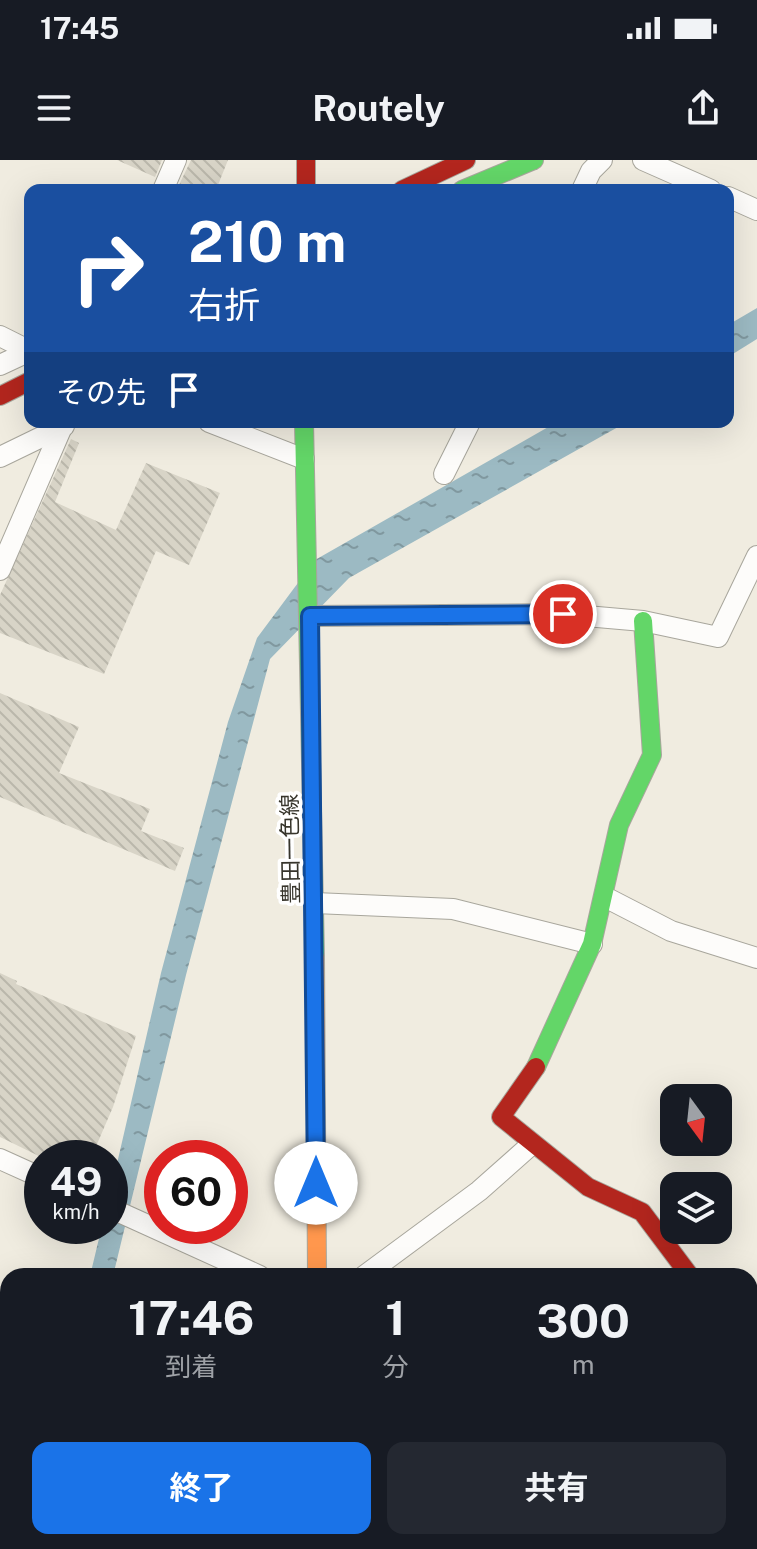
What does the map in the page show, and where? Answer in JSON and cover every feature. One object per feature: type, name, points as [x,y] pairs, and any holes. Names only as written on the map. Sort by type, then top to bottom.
[{"type":"main road","points":[[306,160],[306,184]]},
{"type":"main road","points":[[415,184],[466,160]]},
{"type":"main road","points":[[476,184],[534,160]]},
{"type":"main road","points":[[0,396],[24,384]]},
{"type":"main road","name":"豊田一色線","points":[[304,428],[315,903],[317,1268]]},
{"type":"main road","points":[[643,621],[652,755],[619,825],[592,944],[537,1066],[501,1117],[588,1187],[642,1212],[684,1268]]},
{"type":"street","points":[[166,184],[176,160]]},
{"type":"street","points":[[585,184],[591,171],[602,160]]},
{"type":"street","points":[[643,160],[697,184]]},
{"type":"street","points":[[734,200],[757,210]]},
{"type":"street","points":[[0,336],[24,348]]},
{"type":"street","points":[[0,365],[24,354]]},
{"type":"street","points":[[0,457],[59,428]]},
{"type":"street","points":[[0,570],[65,428]]},
{"type":"street","points":[[224,428],[304,459]]},
{"type":"street","points":[[444,474],[467,428]]},
{"type":"street","points":[[310,616],[563,614],[643,621],[718,637],[757,556]]},
{"type":"street","points":[[605,897],[671,931],[757,958]]},
{"type":"street","points":[[315,903],[453,909],[592,944]]},
{"type":"street","points":[[375,1268],[479,1191],[532,1144]]},
{"type":"street","points":[[0,1159],[24,1170]]},
{"type":"street","points":[[128,1217],[242,1268]]},
{"type":"water","points":[[757,308],[757,339],[734,353],[734,321]]},
{"type":"water","points":[[546,428],[616,428],[349,578],[270,659],[186,975],[128,1214],[128,1140],[122,1140],[161,973],[228,722],[257,638],[315,560]]},
{"type":"water","points":[[98,1244],[121,1244],[115,1268],[92,1268]]},
{"type":"building","points":[[117,160],[162,160],[155,177]]},
{"type":"building","points":[[191,160],[228,160],[218,184],[179,184]]},
{"type":"building","points":[[71,439],[79,443],[55,502],[116,530],[146,463],[220,493],[189,565],[156,551],[104,674],[0,633],[0,595]]},
{"type":"building","points":[[0,693],[79,727],[59,773],[150,809],[141,831],[184,848],[175,871],[0,797]]},
{"type":"building","points":[[0,973],[17,981],[16,984],[136,1036],[99,1140],[24,1140],[24,1149],[0,1137]]},
{"type":"traffic: fast","points":[[476,184],[534,160]]},
{"type":"traffic: fast","points":[[304,428],[315,957]]},
{"type":"traffic: fast","points":[[536,1067],[592,944],[619,825],[652,755],[643,621]]},
{"type":"traffic: slow","points":[[315,957],[317,1268]]},
{"type":"traffic: jam","points":[[306,160],[306,184]]},
{"type":"traffic: jam","points":[[415,184],[466,160]]},
{"type":"traffic: jam","points":[[0,396],[24,384]]},
{"type":"traffic: jam","points":[[536,1067],[501,1117],[588,1187],[642,1212],[684,1268]]},
{"type":"route","points":[[316,1183],[310,616],[563,614]]}]
